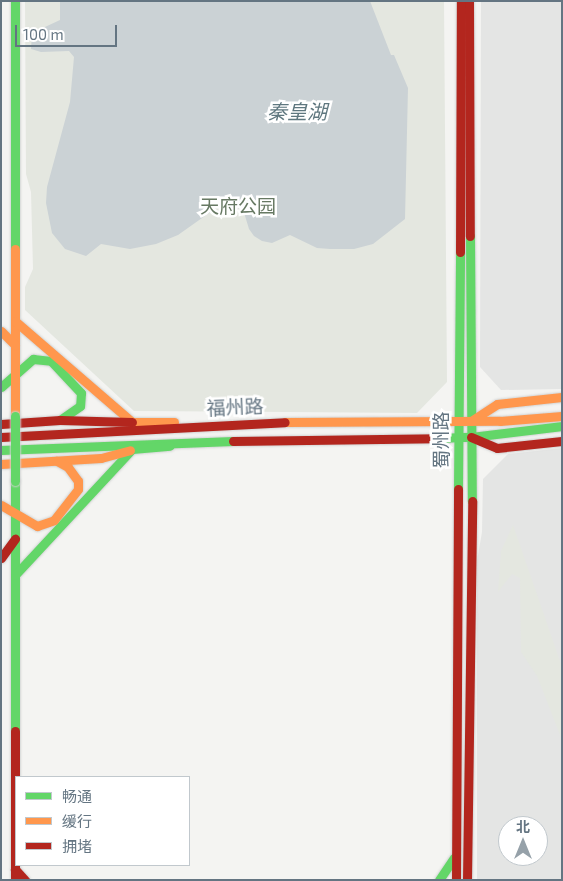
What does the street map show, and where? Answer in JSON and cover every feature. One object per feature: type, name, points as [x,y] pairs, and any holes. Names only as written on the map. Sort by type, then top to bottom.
[{"type":"main road","points":[[15,1],[15,880]]},
{"type":"main road","name":"蜀州路","points":[[456,880],[458,329],[461,289],[461,1]]},
{"type":"main road","name":"蜀州路","points":[[467,880],[471,437],[469,1]]},
{"type":"main road","points":[[15,321],[132,422]]},
{"type":"main road","points":[[1,332],[15,345]]},
{"type":"main road","points":[[1,387],[15,374],[39,358],[51,361],[78,386],[80,406],[60,420]]},
{"type":"main road","points":[[471,421],[497,404],[562,396]]},
{"type":"main road","name":"福州路","points":[[1,437],[244,422],[471,421],[562,416]]},
{"type":"main road","points":[[1,424],[60,420],[244,422]]},
{"type":"main road","name":"福州路","points":[[1,450],[145,442],[471,437],[562,426]]},
{"type":"main road","name":"福州路","points":[[471,437],[497,448],[562,441]]},
{"type":"main road","points":[[1,464],[101,458],[132,449],[234,441]]},
{"type":"main road","points":[[15,575],[132,449]]},
{"type":"main road","points":[[1,505],[28,523],[46,524],[73,499],[78,481],[57,461]]},
{"type":"main road","points":[[1,558],[15,539]]},
{"type":"main road","points":[[439,880],[455,856]]},
{"type":"main road","points":[[15,869],[25,880]]},
{"type":"shaded area","points":[[481,1],[562,1],[562,389],[501,390],[480,367]]},
{"type":"shaded area","points":[[562,448],[562,880],[477,880],[477,561],[482,532],[483,479],[508,454]]},
{"type":"green space","name":"天府公园","points":[[25,1],[444,1],[447,382],[417,413],[134,411],[25,310],[25,287],[33,269],[31,192],[26,174]]},
{"type":"green space","points":[[513,525],[562,667],[562,740],[537,676],[521,652],[520,578],[512,574],[498,592],[501,551]]},
{"type":"water","name":"秦皇湖","points":[[60,1],[370,1],[391,55],[394,55],[408,88],[405,219],[373,244],[354,249],[317,248],[290,235],[272,243],[262,241],[254,236],[249,229],[242,206],[232,203],[219,206],[178,235],[156,244],[130,249],[101,244],[86,256],[65,249],[52,233],[46,203],[47,187],[70,102],[74,57],[69,51],[41,52],[31,49],[32,33],[60,20]]},
{"type":"traffic: fast","points":[[15,1],[15,249]]},
{"type":"traffic: fast","points":[[470,236],[472,501]]},
{"type":"traffic: fast","points":[[458,489],[460,252]]},
{"type":"traffic: fast","points":[[1,387],[33,359],[51,361],[81,393],[80,406],[60,420]]},
{"type":"traffic: fast","points":[[15,416],[15,481]]},
{"type":"traffic: fast","points":[[437,438],[471,437],[562,426]]},
{"type":"traffic: fast","points":[[1,450],[233,441]]},
{"type":"traffic: fast","points":[[15,575],[132,449],[170,446]]},
{"type":"traffic: fast","points":[[15,481],[15,731]]},
{"type":"traffic: fast","points":[[439,880],[454,858]]},
{"type":"traffic: slow","points":[[15,249],[15,416]]},
{"type":"traffic: slow","points":[[15,321],[132,422],[174,422]]},
{"type":"traffic: slow","points":[[1,331],[15,345]]},
{"type":"traffic: slow","points":[[471,421],[497,404],[562,397]]},
{"type":"traffic: slow","points":[[285,422],[500,421],[562,416]]},
{"type":"traffic: slow","points":[[1,464],[101,458],[130,450]]},
{"type":"traffic: slow","points":[[1,505],[37,526],[54,520],[78,489],[78,481],[68,467],[57,461]]},
{"type":"traffic: jam","points":[[460,252],[461,1]]},
{"type":"traffic: jam","points":[[469,1],[470,236]]},
{"type":"traffic: jam","points":[[1,424],[60,420],[132,422]]},
{"type":"traffic: jam","points":[[1,437],[285,422]]},
{"type":"traffic: jam","points":[[471,437],[497,448],[562,441]]},
{"type":"traffic: jam","points":[[233,441],[437,438]]},
{"type":"traffic: jam","points":[[456,880],[458,489]]},
{"type":"traffic: jam","points":[[467,880],[472,501]]},
{"type":"traffic: jam","points":[[1,558],[15,539]]},
{"type":"traffic: jam","points":[[15,731],[15,880]]},
{"type":"traffic: jam","points":[[15,869],[25,880]]}]
